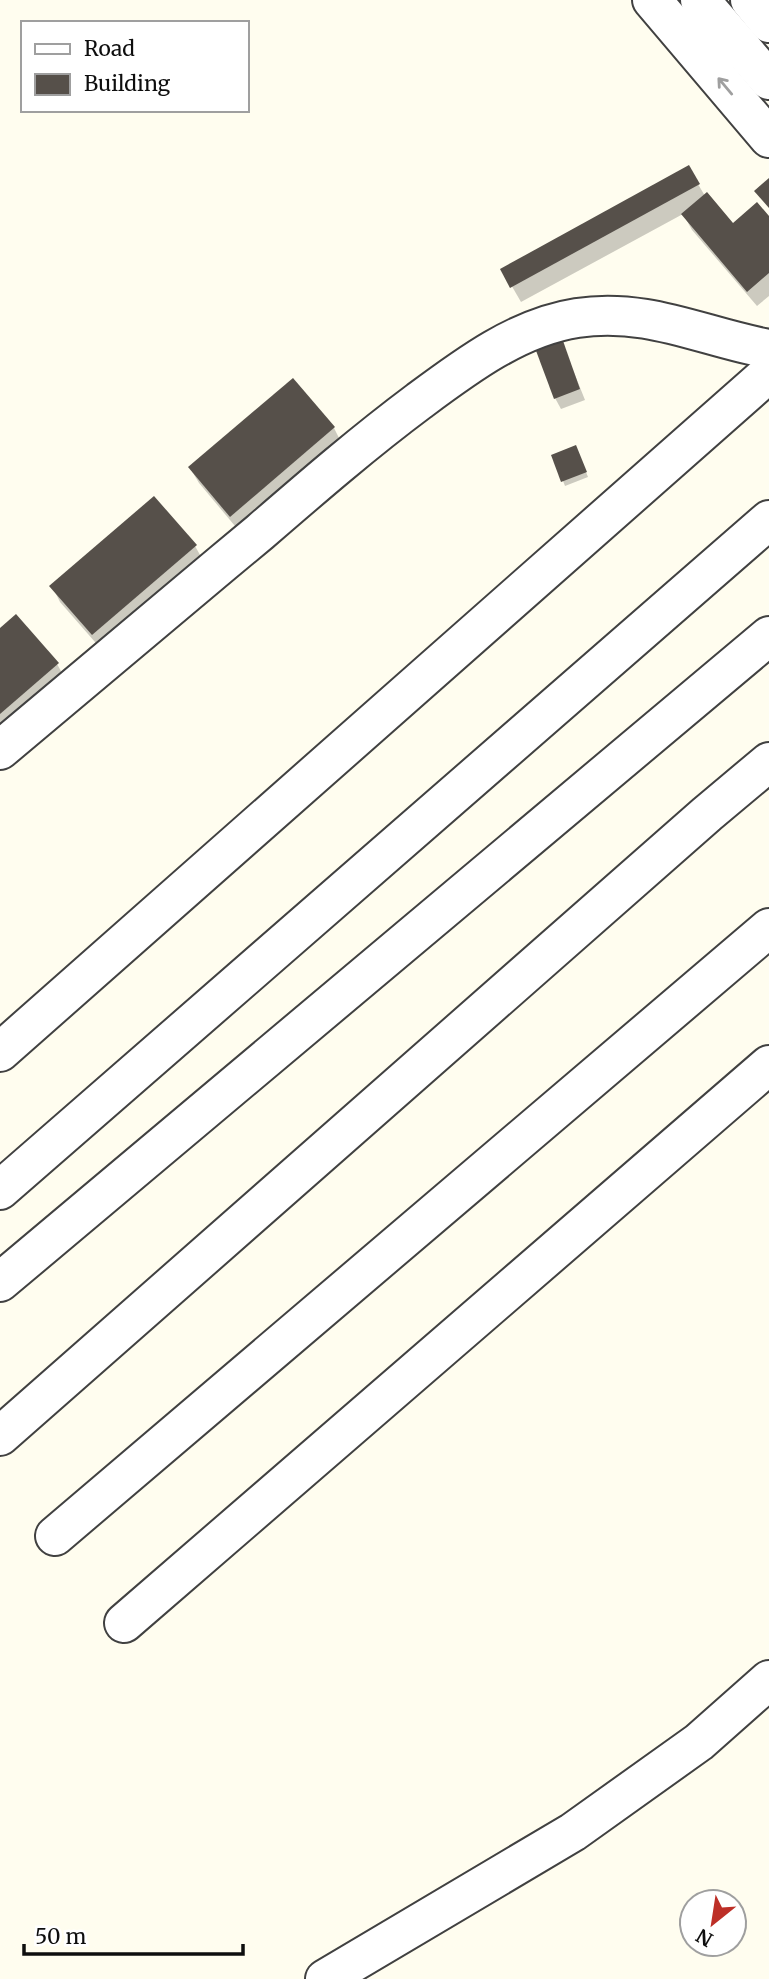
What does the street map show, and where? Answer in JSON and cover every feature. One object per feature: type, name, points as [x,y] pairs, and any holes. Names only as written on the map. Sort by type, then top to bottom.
[{"type":"lane","points":[[652,0],[769,138]]},
{"type":"lane","points":[[700,0],[769,80]]},
{"type":"lane","points":[[750,0],[769,23]]},
{"type":"lane","points":[[0,750],[382,429],[471,362],[499,347],[541,328],[576,318],[613,316],[671,322],[769,349]]},
{"type":"lane","points":[[0,1052],[769,373]]},
{"type":"lane","points":[[0,1190],[250,975],[769,520]]},
{"type":"lane","points":[[0,1282],[769,636]]},
{"type":"lane","points":[[0,1436],[769,762]]},
{"type":"lane","points":[[55,1536],[769,928]]},
{"type":"lane","points":[[124,1623],[769,1065]]},
{"type":"lane","points":[[325,1979],[573,1832],[699,1742],[769,1680]]},
{"type":"building","points":[[689,165],[700,184],[510,288],[500,269]]},
{"type":"building","points":[[769,178],[769,208],[754,191]]},
{"type":"building","points":[[707,192],[733,223],[757,202],[769,216],[769,273],[747,292],[681,214]]},
{"type":"building","points":[[562,338],[580,389],[554,399],[535,348]]},
{"type":"building","points":[[293,378],[335,427],[230,517],[188,467]]},
{"type":"building","points":[[576,445],[587,472],[561,482],[551,455]]},
{"type":"building","points":[[154,496],[197,545],[92,635],[49,586]]},
{"type":"building","points":[[16,614],[59,663],[0,714],[0,628]]}]
